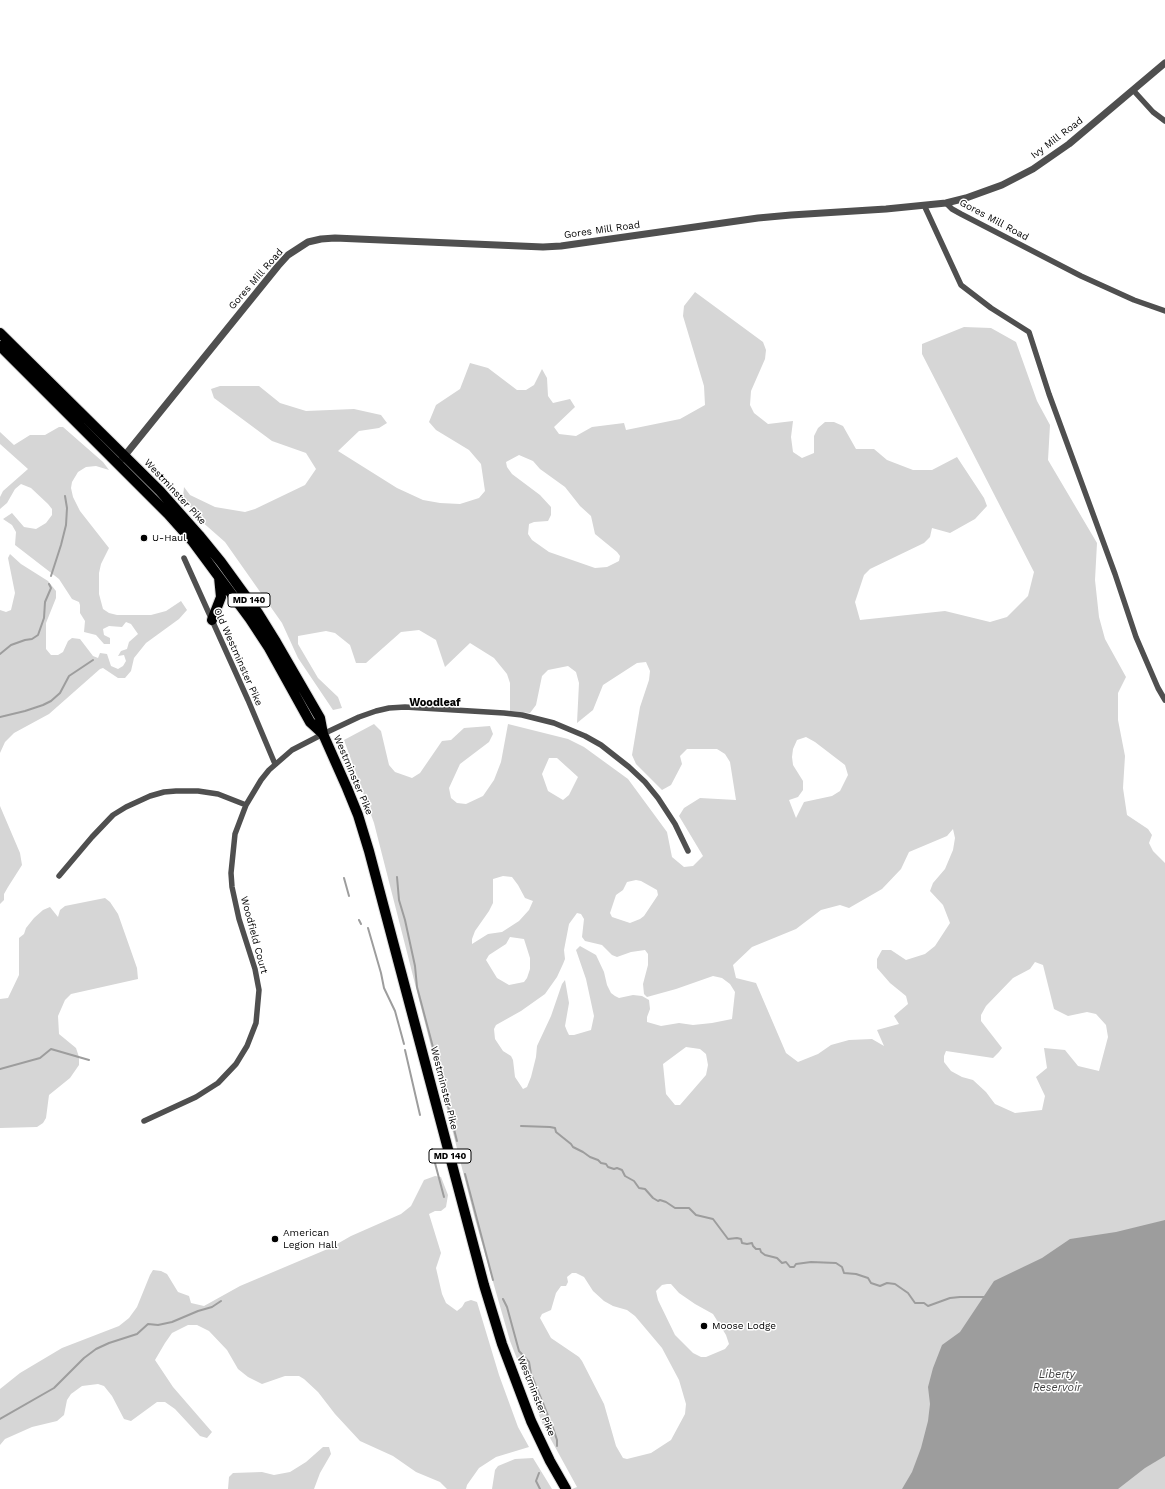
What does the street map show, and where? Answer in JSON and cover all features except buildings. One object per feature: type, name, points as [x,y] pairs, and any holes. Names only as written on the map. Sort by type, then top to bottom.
[{"type":"highway","name":"Westminster Pike","points":[[0,333],[121,460],[193,542],[242,607],[269,648],[310,722],[323,734]]},
{"type":"highway","name":"Westminster Pike","points":[[0,346],[121,460],[179,512],[243,590],[276,642],[320,718],[323,734],[358,815],[369,851],[476,1255],[502,1344],[531,1421],[550,1461],[566,1489]]},
{"type":"highway","points":[[212,620],[221,597],[219,576]]},
{"type":"street","name":"Ivy Mill Road","points":[[946,202],[966,198],[1002,185],[1033,169],[1068,144],[1165,63]]},
{"type":"street","points":[[1133,90],[1153,112],[1165,122]]},
{"type":"street","name":"Gores Mill Road","points":[[121,460],[278,266],[288,255],[308,242],[321,239],[335,238],[543,247],[561,246],[758,218],[886,209],[946,202],[952,209],[961,214],[1080,276],[1165,312]]},
{"type":"street","points":[[924,205],[961,285],[991,308],[1028,332],[1049,394],[1115,574],[1136,637],[1158,688],[1165,700]]},
{"type":"street","name":"Old Westminster Pike","points":[[184,558],[275,764]]},
{"type":"street","name":"Woodfield Court","points":[[144,1121],[196,1097],[218,1083],[242,1056],[247,1046],[256,1023],[259,1001],[258,985],[252,956],[235,902],[231,873],[235,834],[246,805],[261,780],[275,764],[292,750],[323,734],[359,717],[376,711],[389,708],[406,707],[504,713],[522,715],[554,723],[585,736],[601,745],[645,782],[658,798],[675,824],[688,851]]},
{"type":"street","points":[[59,876],[113,815],[150,796],[164,792],[198,791],[218,794],[246,805]]},
{"type":"shaded area","points":[[695,292],[763,342],[766,350],[765,359],[751,391],[750,405],[754,413],[768,424],[793,421],[791,437],[793,452],[802,458],[814,453],[814,436],[818,428],[825,422],[834,422],[843,426],[856,449],[874,449],[887,460],[913,470],[932,470],[957,457],[984,498],[987,506],[975,519],[950,533],[932,528],[930,537],[924,543],[870,569],[864,575],[855,602],[860,620],[945,611],[990,622],[1007,617],[1028,596],[1034,572],[922,354],[922,344],[964,327],[991,328],[1016,342],[1037,401],[1050,425],[1048,460],[1097,543],[1095,580],[1099,617],[1105,639],[1126,677],[1118,693],[1118,720],[1125,756],[1123,788],[1127,815],[1148,829],[1152,835],[1149,843],[1153,851],[1165,863],[1165,1489],[572,1489],[577,1487],[543,1425],[510,1341],[475,1219],[374,823],[344,740],[374,724],[381,731],[389,765],[395,772],[412,778],[420,773],[442,741],[451,740],[464,728],[490,726],[493,734],[489,742],[460,764],[449,788],[451,798],[457,803],[466,804],[483,796],[494,780],[501,762],[508,724],[568,739],[584,747],[628,779],[667,832],[672,857],[684,867],[693,866],[703,856],[679,816],[684,808],[700,798],[736,800],[730,762],[725,754],[717,749],[687,749],[680,756],[682,764],[671,785],[662,790],[636,764],[632,755],[640,707],[649,680],[650,671],[646,662],[637,663],[603,685],[593,710],[577,723],[579,683],[576,672],[568,666],[548,670],[542,676],[536,705],[530,713],[510,711],[510,683],[507,674],[494,658],[470,643],[445,667],[436,640],[419,630],[401,632],[366,663],[356,663],[350,645],[335,633],[326,631],[298,636],[298,644],[318,678],[338,697],[342,708],[333,710],[298,658],[282,623],[225,542],[200,520],[183,497],[184,487],[190,495],[215,507],[245,512],[255,509],[305,485],[316,469],[306,453],[272,441],[214,398],[211,389],[220,386],[259,386],[280,403],[306,411],[354,409],[381,415],[387,423],[379,428],[359,431],[338,451],[397,488],[423,500],[460,504],[479,498],[485,491],[481,464],[469,450],[436,430],[429,422],[436,405],[460,389],[470,363],[488,368],[517,390],[526,390],[534,385],[542,369],[547,378],[548,396],[553,403],[570,399],[575,407],[554,427],[559,434],[576,436],[592,427],[624,423],[626,430],[680,419],[705,405],[704,386],[683,316],[684,306]],"holes":[[[519,455],[533,461],[540,469],[565,487],[580,506],[591,516],[595,534],[617,552],[620,556],[619,561],[607,567],[595,568],[549,552],[532,540],[528,534],[529,524],[548,521],[551,515],[551,507],[540,495],[512,474],[507,467],[506,462]],[[806,737],[845,765],[848,775],[840,791],[832,796],[804,802],[796,818],[789,800],[798,797],[803,790],[803,781],[793,765],[793,749],[797,740]],[[549,758],[557,758],[578,777],[569,795],[563,800],[548,791],[542,774]],[[953,829],[955,838],[953,850],[945,869],[933,883],[930,891],[943,905],[950,923],[935,946],[925,954],[906,960],[891,950],[882,950],[877,959],[877,968],[890,983],[906,996],[908,1004],[894,1016],[899,1024],[877,1030],[884,1046],[872,1039],[849,1040],[831,1045],[818,1054],[798,1062],[786,1053],[756,983],[736,978],[733,965],[752,947],[796,929],[821,910],[840,905],[849,908],[882,889],[901,869],[909,852],[947,836]],[[503,876],[512,877],[525,898],[533,901],[529,910],[519,921],[502,932],[488,934],[472,944],[475,931],[493,903],[493,879]],[[636,880],[641,881],[657,890],[658,895],[644,916],[630,923],[612,917],[610,913],[616,895],[623,890],[627,882]],[[577,913],[581,914],[584,919],[582,937],[585,941],[602,945],[612,955],[617,957],[631,952],[645,950],[648,954],[648,965],[643,984],[644,994],[647,997],[713,976],[722,978],[730,984],[735,992],[732,1019],[693,1025],[679,1023],[661,1026],[647,1022],[650,1009],[649,1000],[642,996],[633,995],[619,998],[611,993],[596,955],[580,946],[576,950],[586,979],[594,1016],[591,1030],[569,1035],[565,1026],[569,1003],[565,980],[537,1046],[531,1077],[527,1087],[523,1089],[515,1077],[513,1060],[511,1056],[503,1051],[495,1039],[494,1029],[496,1025],[521,1011],[545,994],[557,977],[565,959],[564,950],[569,924]],[[510,937],[524,939],[530,958],[530,969],[527,978],[524,982],[509,985],[497,978],[486,960],[489,955],[506,944]],[[1035,962],[1043,965],[1054,1009],[1068,1016],[1087,1012],[1096,1014],[1106,1025],[1108,1037],[1099,1071],[1078,1066],[1065,1050],[1044,1048],[1047,1068],[1036,1077],[1045,1096],[1042,1110],[1015,1113],[995,1104],[986,1092],[973,1080],[962,1077],[951,1071],[944,1062],[946,1051],[993,1058],[999,1052],[1002,1048],[981,1021],[981,1015],[986,1006],[1013,978],[1030,969]],[[686,1047],[700,1049],[706,1054],[708,1065],[706,1075],[680,1105],[675,1105],[666,1094],[663,1064]],[[572,1273],[576,1273],[584,1277],[593,1291],[604,1301],[613,1306],[627,1310],[635,1316],[662,1348],[679,1380],[686,1404],[685,1414],[671,1440],[651,1453],[627,1459],[623,1458],[616,1446],[604,1404],[582,1361],[579,1357],[551,1338],[540,1318],[542,1314],[551,1310],[556,1293],[561,1286],[566,1286],[568,1282],[567,1277]],[[671,1284],[679,1293],[713,1314],[726,1335],[729,1344],[725,1349],[706,1357],[701,1357],[693,1353],[675,1335],[658,1300],[656,1291],[662,1285]]]},
{"type":"shaded area","points":[[59,427],[63,427],[103,462],[109,470],[96,466],[86,467],[78,472],[72,482],[71,488],[73,497],[80,511],[109,548],[101,564],[99,573],[99,594],[103,609],[109,613],[117,615],[151,615],[166,611],[181,601],[187,610],[179,619],[146,643],[134,658],[131,671],[125,678],[118,678],[103,668],[100,669],[49,714],[14,733],[5,742],[0,753],[0,610],[6,612],[11,610],[15,593],[8,558],[10,554],[21,564],[48,581],[56,591],[56,598],[46,623],[46,649],[51,655],[58,655],[63,652],[68,641],[72,638],[80,639],[93,656],[98,658],[100,653],[107,654],[111,666],[118,669],[123,666],[126,661],[124,655],[118,656],[121,651],[127,649],[129,642],[138,634],[131,624],[126,622],[122,627],[109,626],[103,629],[104,635],[110,638],[110,644],[104,644],[96,635],[84,632],[85,621],[80,613],[79,602],[72,599],[59,579],[15,545],[16,532],[12,525],[3,519],[12,513],[24,527],[36,529],[46,523],[52,515],[52,509],[31,488],[21,484],[15,489],[7,503],[0,509],[0,497],[3,491],[28,469],[0,444],[0,432],[14,445],[30,435],[45,435]]},
{"type":"shaded area","points":[[0,806],[20,853],[22,865],[4,894],[4,900],[0,904]]},
{"type":"shaded area","points":[[105,898],[110,902],[118,914],[137,968],[138,979],[71,994],[65,1000],[58,1016],[59,1034],[76,1048],[79,1057],[79,1065],[70,1078],[49,1095],[46,1118],[43,1123],[37,1127],[0,1128],[0,999],[8,998],[19,975],[19,938],[24,934],[26,928],[34,918],[43,910],[50,907],[58,917],[60,910],[65,906]]},
{"type":"shaded area","points":[[435,1176],[441,1177],[448,1195],[446,1207],[441,1211],[435,1211],[429,1214],[441,1253],[436,1268],[442,1294],[446,1303],[457,1311],[465,1302],[471,1300],[477,1302],[499,1375],[518,1427],[529,1447],[496,1457],[479,1468],[467,1485],[466,1489],[447,1489],[440,1482],[416,1472],[393,1456],[360,1441],[335,1414],[318,1392],[299,1376],[285,1376],[262,1384],[248,1377],[238,1369],[227,1350],[209,1331],[197,1325],[188,1325],[172,1333],[155,1360],[173,1387],[212,1432],[207,1438],[200,1436],[175,1409],[165,1402],[157,1402],[131,1421],[124,1419],[112,1396],[104,1386],[98,1384],[82,1386],[71,1394],[67,1400],[64,1415],[57,1421],[32,1427],[5,1439],[0,1445],[0,1389],[20,1373],[62,1348],[119,1326],[129,1318],[137,1307],[153,1270],[161,1271],[167,1274],[178,1292],[189,1296],[191,1303],[204,1306],[240,1286],[330,1248],[351,1236],[401,1214],[411,1206],[424,1180]]},
{"type":"shaded area","points":[[323,1447],[329,1447],[331,1454],[320,1473],[314,1489],[228,1489],[229,1477],[233,1473],[262,1472],[274,1475],[290,1472],[306,1462]]},
{"type":"shaded area","points":[[533,1458],[552,1489],[492,1489],[495,1470],[498,1466],[515,1459]]},
{"type":"water","name":"Liberty Reservoir","points":[[1165,1220],[1165,1456],[1145,1468],[1118,1489],[902,1489],[912,1472],[921,1448],[928,1421],[930,1404],[928,1387],[933,1368],[942,1345],[960,1332],[994,1281],[1042,1258],[1070,1239],[1116,1232]]},
{"type":"waterway","points":[[51,576],[66,525],[67,508],[65,496]]},
{"type":"waterway","points":[[0,654],[11,645],[32,639],[38,635],[44,618],[45,602],[51,588],[49,584]]},
{"type":"waterway","points":[[0,717],[25,711],[51,701],[60,693],[69,676],[93,660]]},
{"type":"waterway","points":[[397,877],[399,900],[415,966],[417,987],[457,1141]]},
{"type":"waterway","points":[[344,878],[349,896]]},
{"type":"waterway","points":[[359,920],[361,924]]},
{"type":"waterway","points":[[368,928],[384,988],[395,1011],[404,1044]]},
{"type":"waterway","points":[[0,1069],[40,1058],[51,1049],[89,1060]]},
{"type":"waterway","points":[[405,1050],[420,1115]]},
{"type":"waterway","points":[[521,1126],[555,1128],[556,1132],[573,1147],[601,1163],[606,1164],[608,1167],[622,1170],[625,1176],[634,1181],[639,1188],[645,1189],[658,1201],[660,1200],[666,1202],[675,1208],[689,1208],[696,1215],[713,1219],[728,1239],[737,1238],[741,1239],[742,1243],[752,1243],[756,1249],[760,1249],[765,1255],[777,1258],[782,1263],[786,1262],[790,1267],[794,1267],[796,1264],[811,1262],[836,1263],[842,1267],[844,1273],[856,1274],[868,1278],[871,1283],[880,1286],[887,1283],[895,1284],[908,1293],[915,1303],[924,1303],[928,1306],[950,1298],[985,1297]]},
{"type":"waterway","points":[[435,1163],[444,1197]]},
{"type":"waterway","points":[[465,1174],[493,1280]]},
{"type":"waterway","points":[[503,1299],[507,1307],[519,1351],[529,1362],[531,1374],[553,1428],[557,1440],[557,1446]]},
{"type":"waterway","points":[[0,1419],[54,1388],[84,1358],[96,1349],[137,1334],[148,1324],[158,1325],[172,1322],[212,1307],[221,1301]]},
{"type":"waterway","points":[[539,1473],[536,1481],[540,1489]]},
{"type":"place","name":"U-Haul","points":[[144,538]]},
{"type":"place","name":"American Legion Hall","points":[[275,1239]]},
{"type":"place","name":"Moose Lodge","points":[[704,1326]]},
{"type":"district","name":"Woodleaf","points":[[435,703]]}]
